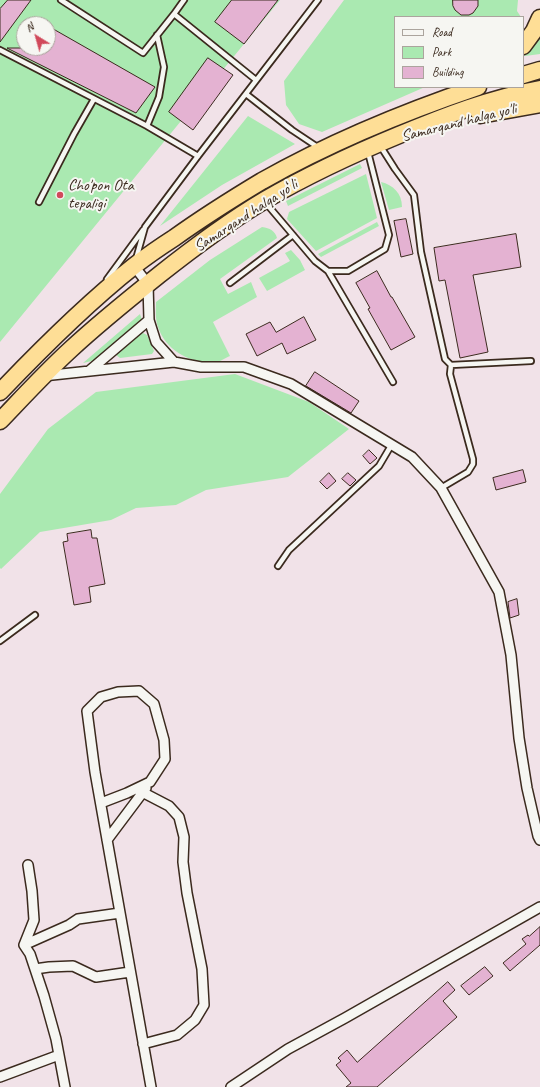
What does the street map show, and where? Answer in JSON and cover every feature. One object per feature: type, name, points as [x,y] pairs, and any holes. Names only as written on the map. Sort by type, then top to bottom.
[{"type":"highway","points":[[524,45],[534,31],[540,18]]},
{"type":"highway","points":[[524,74],[540,70]]},
{"type":"highway","points":[[410,111],[458,88]]},
{"type":"highway","name":"Samarqand halqa yoʻli","points":[[0,392],[88,305],[134,266],[199,220],[239,195],[322,150],[410,111],[475,88]]},
{"type":"highway","name":"Samarqand halqa yoʻli","points":[[0,421],[42,377],[97,326],[204,241],[264,201],[291,185],[320,171],[373,146],[424,125],[478,105],[540,89]]},
{"type":"highway","name":"Samarqand halqa yo'li","points":[[373,146],[470,117],[540,104]]},
{"type":"street","points":[[134,266],[148,284],[149,320],[156,342],[174,362]]},
{"type":"street","points":[[89,371],[149,320]]},
{"type":"street","points":[[42,377],[174,362],[202,367],[244,366],[291,384],[412,456],[441,488],[498,592],[511,655],[519,738],[526,788],[540,840]]},
{"type":"street","points":[[107,840],[144,793],[165,759],[164,740],[154,704],[140,691],[118,692],[101,697],[87,711],[95,772],[130,972],[151,1087]]},
{"type":"street","points":[[101,803],[150,782]]},
{"type":"street","points":[[143,1044],[177,1035],[195,1020],[204,1005],[202,969],[187,893],[184,862],[184,837],[179,817],[169,806],[144,793]]},
{"type":"street","points":[[24,945],[34,920],[28,865]]},
{"type":"street","points":[[231,1087],[288,1048],[540,907]]},
{"type":"street","points":[[24,945],[69,925],[78,919],[120,913]]},
{"type":"street","points":[[24,945],[30,954],[56,1039],[65,1087]]},
{"type":"street","points":[[35,969],[73,966],[96,977],[130,972]]},
{"type":"street","points":[[0,1077],[58,1055]]},
{"type":"lane","points":[[61,0],[143,53],[184,0]]},
{"type":"lane","points":[[106,281],[198,156],[318,0]]},
{"type":"lane","points":[[174,14],[256,80]]},
{"type":"lane","points":[[147,126],[160,97],[164,67],[157,35]]},
{"type":"lane","points":[[0,50],[147,126],[198,156]]},
{"type":"lane","points":[[246,94],[292,130],[322,150]]},
{"type":"lane","points":[[39,202],[94,99]]},
{"type":"lane","points":[[328,271],[348,272],[385,249],[389,235],[373,146]]},
{"type":"lane","points":[[373,146],[395,169],[414,195],[421,252],[445,359],[451,365],[531,361]]},
{"type":"lane","points":[[264,201],[315,261],[328,271],[393,382]]},
{"type":"lane","points":[[134,266],[145,227]]},
{"type":"lane","points":[[230,283],[293,235]]},
{"type":"lane","points":[[88,305],[101,287]]},
{"type":"lane","points":[[441,488],[468,472],[473,464],[473,459],[450,374],[451,365]]},
{"type":"lane","points":[[278,566],[289,550],[379,466],[392,444]]},
{"type":"lane","points":[[0,641],[35,615]]},
{"type":"green space","name":"Cho'pon Ota tepaligi","points":[[0,0],[280,0],[0,342]]},
{"type":"green space","points":[[344,0],[518,0],[517,11],[520,16],[394,16],[394,88],[423,88],[322,132],[299,124],[286,105],[284,81]]},
{"type":"green space","points":[[540,35],[540,54],[525,56],[524,54]]},
{"type":"green space","points":[[248,116],[295,144],[222,185],[160,226]]},
{"type":"green space","points":[[360,164],[362,168],[288,206],[286,201]]},
{"type":"green space","points":[[366,174],[377,218],[316,251],[287,219],[289,212]]},
{"type":"green space","points":[[381,182],[396,190],[402,202],[402,207],[389,210]]},
{"type":"green space","points":[[377,222],[379,226],[321,257],[318,254]]},
{"type":"green space","points":[[262,227],[272,230],[277,238],[220,279],[228,294],[251,282],[257,297],[213,322],[230,356],[217,362],[206,362],[197,361],[180,354],[167,343],[158,327],[156,321],[156,302],[210,260]]},
{"type":"green space","points":[[291,250],[300,260],[305,270],[267,291],[259,278],[290,261],[285,253]]},
{"type":"green space","points":[[140,314],[142,320],[96,360],[83,363]]},
{"type":"green space","points":[[143,333],[147,335],[154,351],[152,354],[120,358],[116,355],[141,334]]},
{"type":"green space","points":[[235,374],[309,402],[349,429],[288,477],[206,490],[176,505],[136,508],[111,520],[40,532],[1,569],[0,568],[0,494],[48,429],[96,392]]},
{"type":"building","points":[[8,0],[31,0],[19,16],[16,16],[16,20],[0,42],[0,9]]},
{"type":"building","points":[[232,0],[278,0],[244,44],[215,22]]},
{"type":"building","points":[[453,0],[478,0],[478,6],[473,13],[469,15],[461,15],[455,10]]},
{"type":"building","points":[[56,31],[155,87],[136,113],[23,56],[56,56]]},
{"type":"building","points":[[7,48],[16,48],[16,53]]},
{"type":"building","points":[[208,58],[233,75],[193,130],[169,112]]},
{"type":"building","points":[[406,219],[413,254],[401,257],[394,221]]},
{"type":"building","points":[[516,234],[521,267],[473,275],[488,352],[460,358],[445,280],[439,281],[434,248]]},
{"type":"building","points":[[377,271],[415,337],[391,350],[368,309],[370,308],[356,283]]},
{"type":"building","points":[[304,317],[316,340],[287,354],[282,343],[257,356],[246,334],[270,322],[276,332]]},
{"type":"building","points":[[315,372],[359,401],[351,413],[306,386]]},
{"type":"building","points":[[369,450],[377,458],[370,464],[363,456]]},
{"type":"building","points":[[523,470],[526,482],[496,490],[493,478]]},
{"type":"building","points":[[329,473],[336,481],[327,489],[320,482]]},
{"type":"building","points":[[348,473],[356,480],[350,486],[342,479]]},
{"type":"building","points":[[91,530],[92,538],[97,538],[105,584],[89,587],[91,602],[74,605],[63,542],[68,541],[67,534]]},
{"type":"building","points":[[517,599],[519,615],[510,618],[508,602]]},
{"type":"building","points":[[540,927],[540,945],[510,971],[503,963],[526,944],[522,939],[528,935],[529,936]]},
{"type":"building","points":[[485,967],[493,976],[469,995],[461,986]]},
{"type":"building","points":[[448,982],[455,990],[443,1001],[457,1017],[377,1087],[346,1087],[351,1083],[336,1065],[341,1061],[338,1058],[347,1050],[357,1062]]},
{"type":"place","name":"Cho'pon Ota tepaligi","points":[[60,195]]}]
